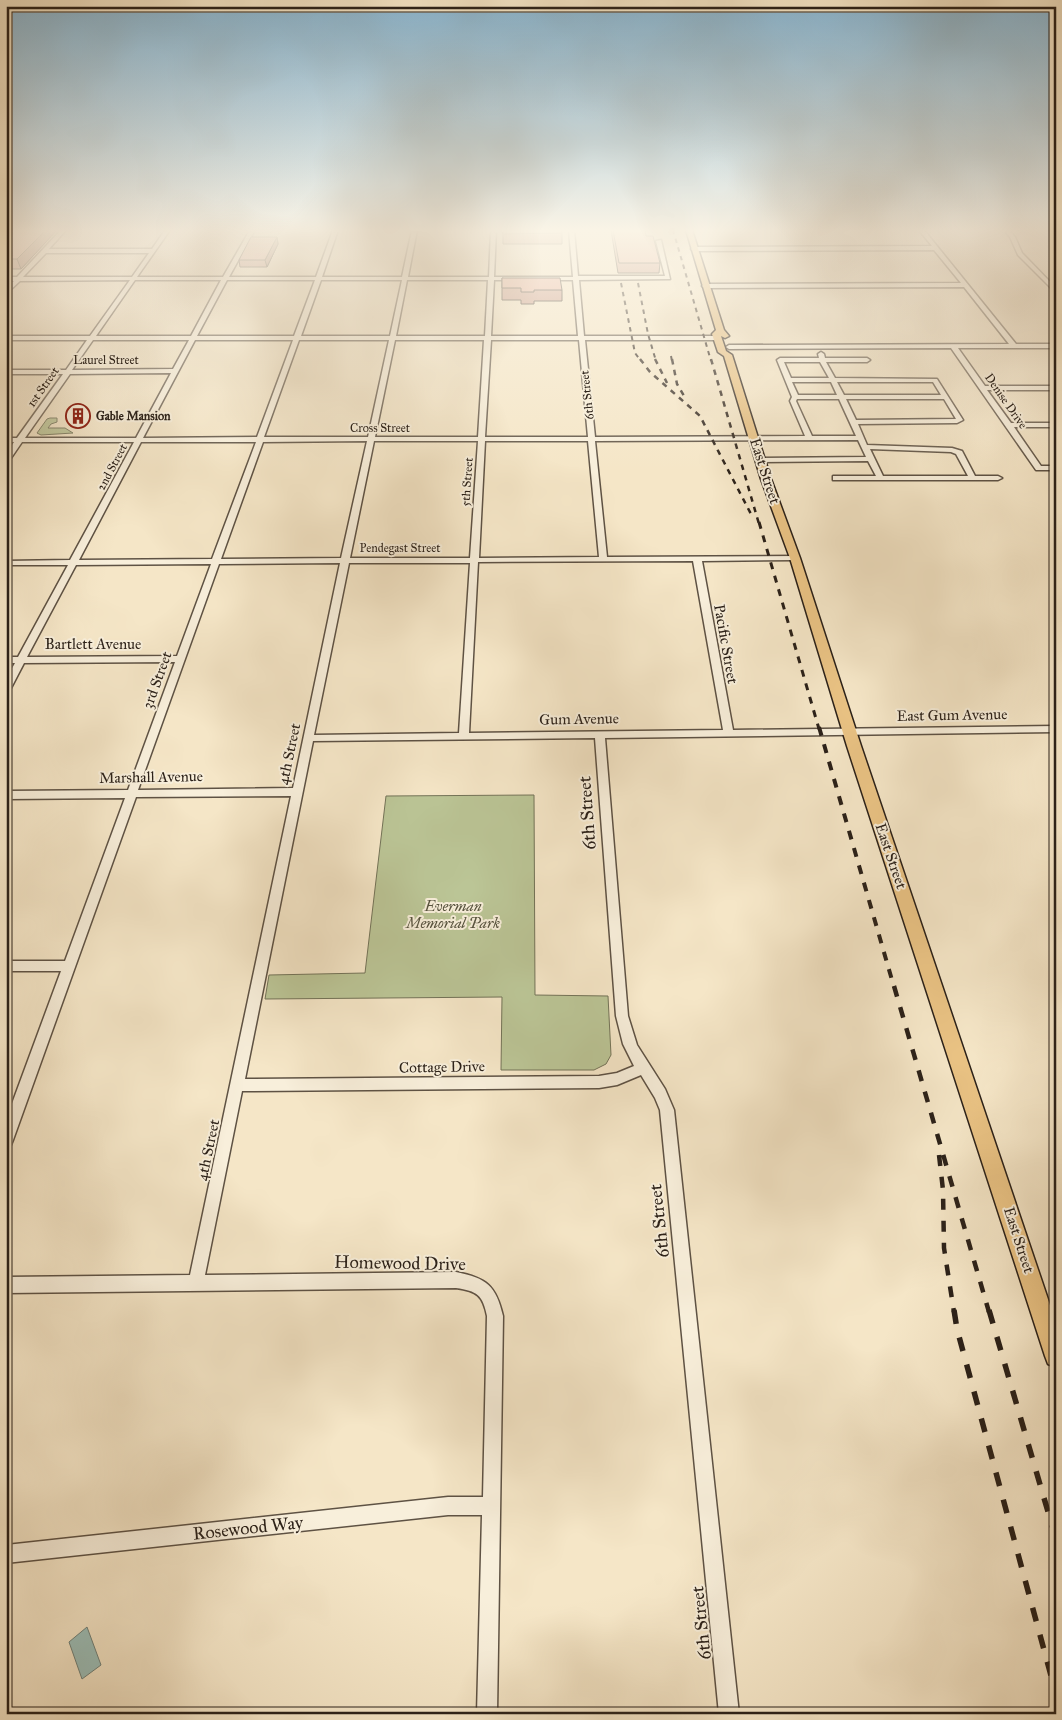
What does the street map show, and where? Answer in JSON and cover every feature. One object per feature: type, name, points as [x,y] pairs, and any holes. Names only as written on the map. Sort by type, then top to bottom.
[{"type":"main road","name":"East Street","points":[[713,310],[722,352],[728,351],[760,460],[795,558],[849,731],[961,1064],[1056,1356]]},
{"type":"street","name":"1st Street","points":[[6,459],[112,310]]},
{"type":"street","name":"2nd Street","points":[[6,688],[209,310]]},
{"type":"street","name":"3rd Street","points":[[6,1140],[307,310]]},
{"type":"street","name":"4th Street","points":[[196,1284],[398,310]]},
{"type":"street","name":"5th Street","points":[[464,736],[489,310]]},
{"type":"street","name":"6th Street","points":[[578,310],[603,560]]},
{"type":"street","points":[[985,310],[1014,346]]},
{"type":"street","points":[[6,338],[581,339],[719,334]]},
{"type":"street","name":"Denise Drive","points":[[953,346],[1040,468],[1056,468]]},
{"type":"street","points":[[728,351],[817,347],[1056,346]]},
{"type":"street","points":[[817,347],[822,360],[835,380],[870,459],[881,478]]},
{"type":"street","points":[[796,398],[780,360],[866,360]]},
{"type":"street","name":"Laurel Street","points":[[6,372],[176,371]]},
{"type":"street","points":[[788,380],[936,380],[960,421],[854,422]]},
{"type":"street","points":[[983,388],[1056,388]]},
{"type":"street","points":[[796,398],[946,397]]},
{"type":"street","points":[[796,398],[793,401],[809,438]]},
{"type":"street","points":[[1009,426],[1056,425]]},
{"type":"street","name":"Cross Street","points":[[6,440],[861,438]]},
{"type":"street","points":[[865,448],[952,450],[959,454],[973,478]]},
{"type":"street","points":[[760,460],[870,459]]},
{"type":"street","points":[[836,478],[998,478]]},
{"type":"street","name":"Pendegast Street","points":[[6,563],[795,558]]},
{"type":"street","name":"Pacific Street","points":[[697,559],[729,733]]},
{"type":"street","name":"Bartlett Avenue","points":[[6,660],[180,659]]},
{"type":"street","name":"East Gum Avenue","points":[[849,731],[1056,729]]},
{"type":"street","name":"Gum Avenue","points":[[308,738],[849,731]]},
{"type":"street","name":"6th Street","points":[[600,734],[622,1016],[626,1036],[634,1054],[663,1096],[667,1110],[729,1714]]},
{"type":"street","name":"Marshall Avenue","points":[[6,795],[297,792]]},
{"type":"street","points":[[6,966],[70,966]]},
{"type":"street","name":"Cottage Drive","points":[[236,1085],[599,1082],[615,1080],[644,1067]]},
{"type":"street","name":"Homewood Drive","points":[[6,1285],[456,1280],[472,1282],[485,1288],[492,1301],[495,1316],[486,1714]]},
{"type":"street","name":"Rosewood Way","points":[[6,1554],[448,1506],[491,1506]]},
{"type":"green space","points":[[57,418],[57,422],[51,424],[48,428],[65,428],[73,433],[41,435],[37,433],[47,419]]},
{"type":"green space","name":"Everman Memorial Park","points":[[534,795],[535,995],[608,996],[611,1055],[606,1064],[594,1070],[501,1070],[502,997],[265,999],[269,975],[365,973],[386,796]]},
{"type":"water","points":[[87,1627],[101,1665],[82,1679],[69,1642]]},
{"type":"railway","points":[[626,310],[635,353],[641,361]]},
{"type":"railway","points":[[643,310],[656,361]]},
{"type":"railway","points":[[696,310],[711,361]]},
{"type":"railway","points":[[671,356],[672,361]]},
{"type":"railway","points":[[640,359],[650,372],[700,416],[752,516]]},
{"type":"railway","points":[[672,359],[677,384],[684,396]]},
{"type":"railway","points":[[711,359],[759,524]]},
{"type":"railway","points":[[656,361],[667,383]]},
{"type":"railway","points":[[759,522],[819,729]]},
{"type":"railway","points":[[819,727],[894,987]]},
{"type":"railway","points":[[894,986],[989,1312]]},
{"type":"railway","points":[[939,1155],[943,1190],[944,1248],[954,1312]]},
{"type":"railway","points":[[954,1310],[957,1329],[1056,1694]]},
{"type":"railway","points":[[989,1310],[1056,1539]]},
{"type":"place","name":"Gable Mansion","points":[[78,416]]}]
